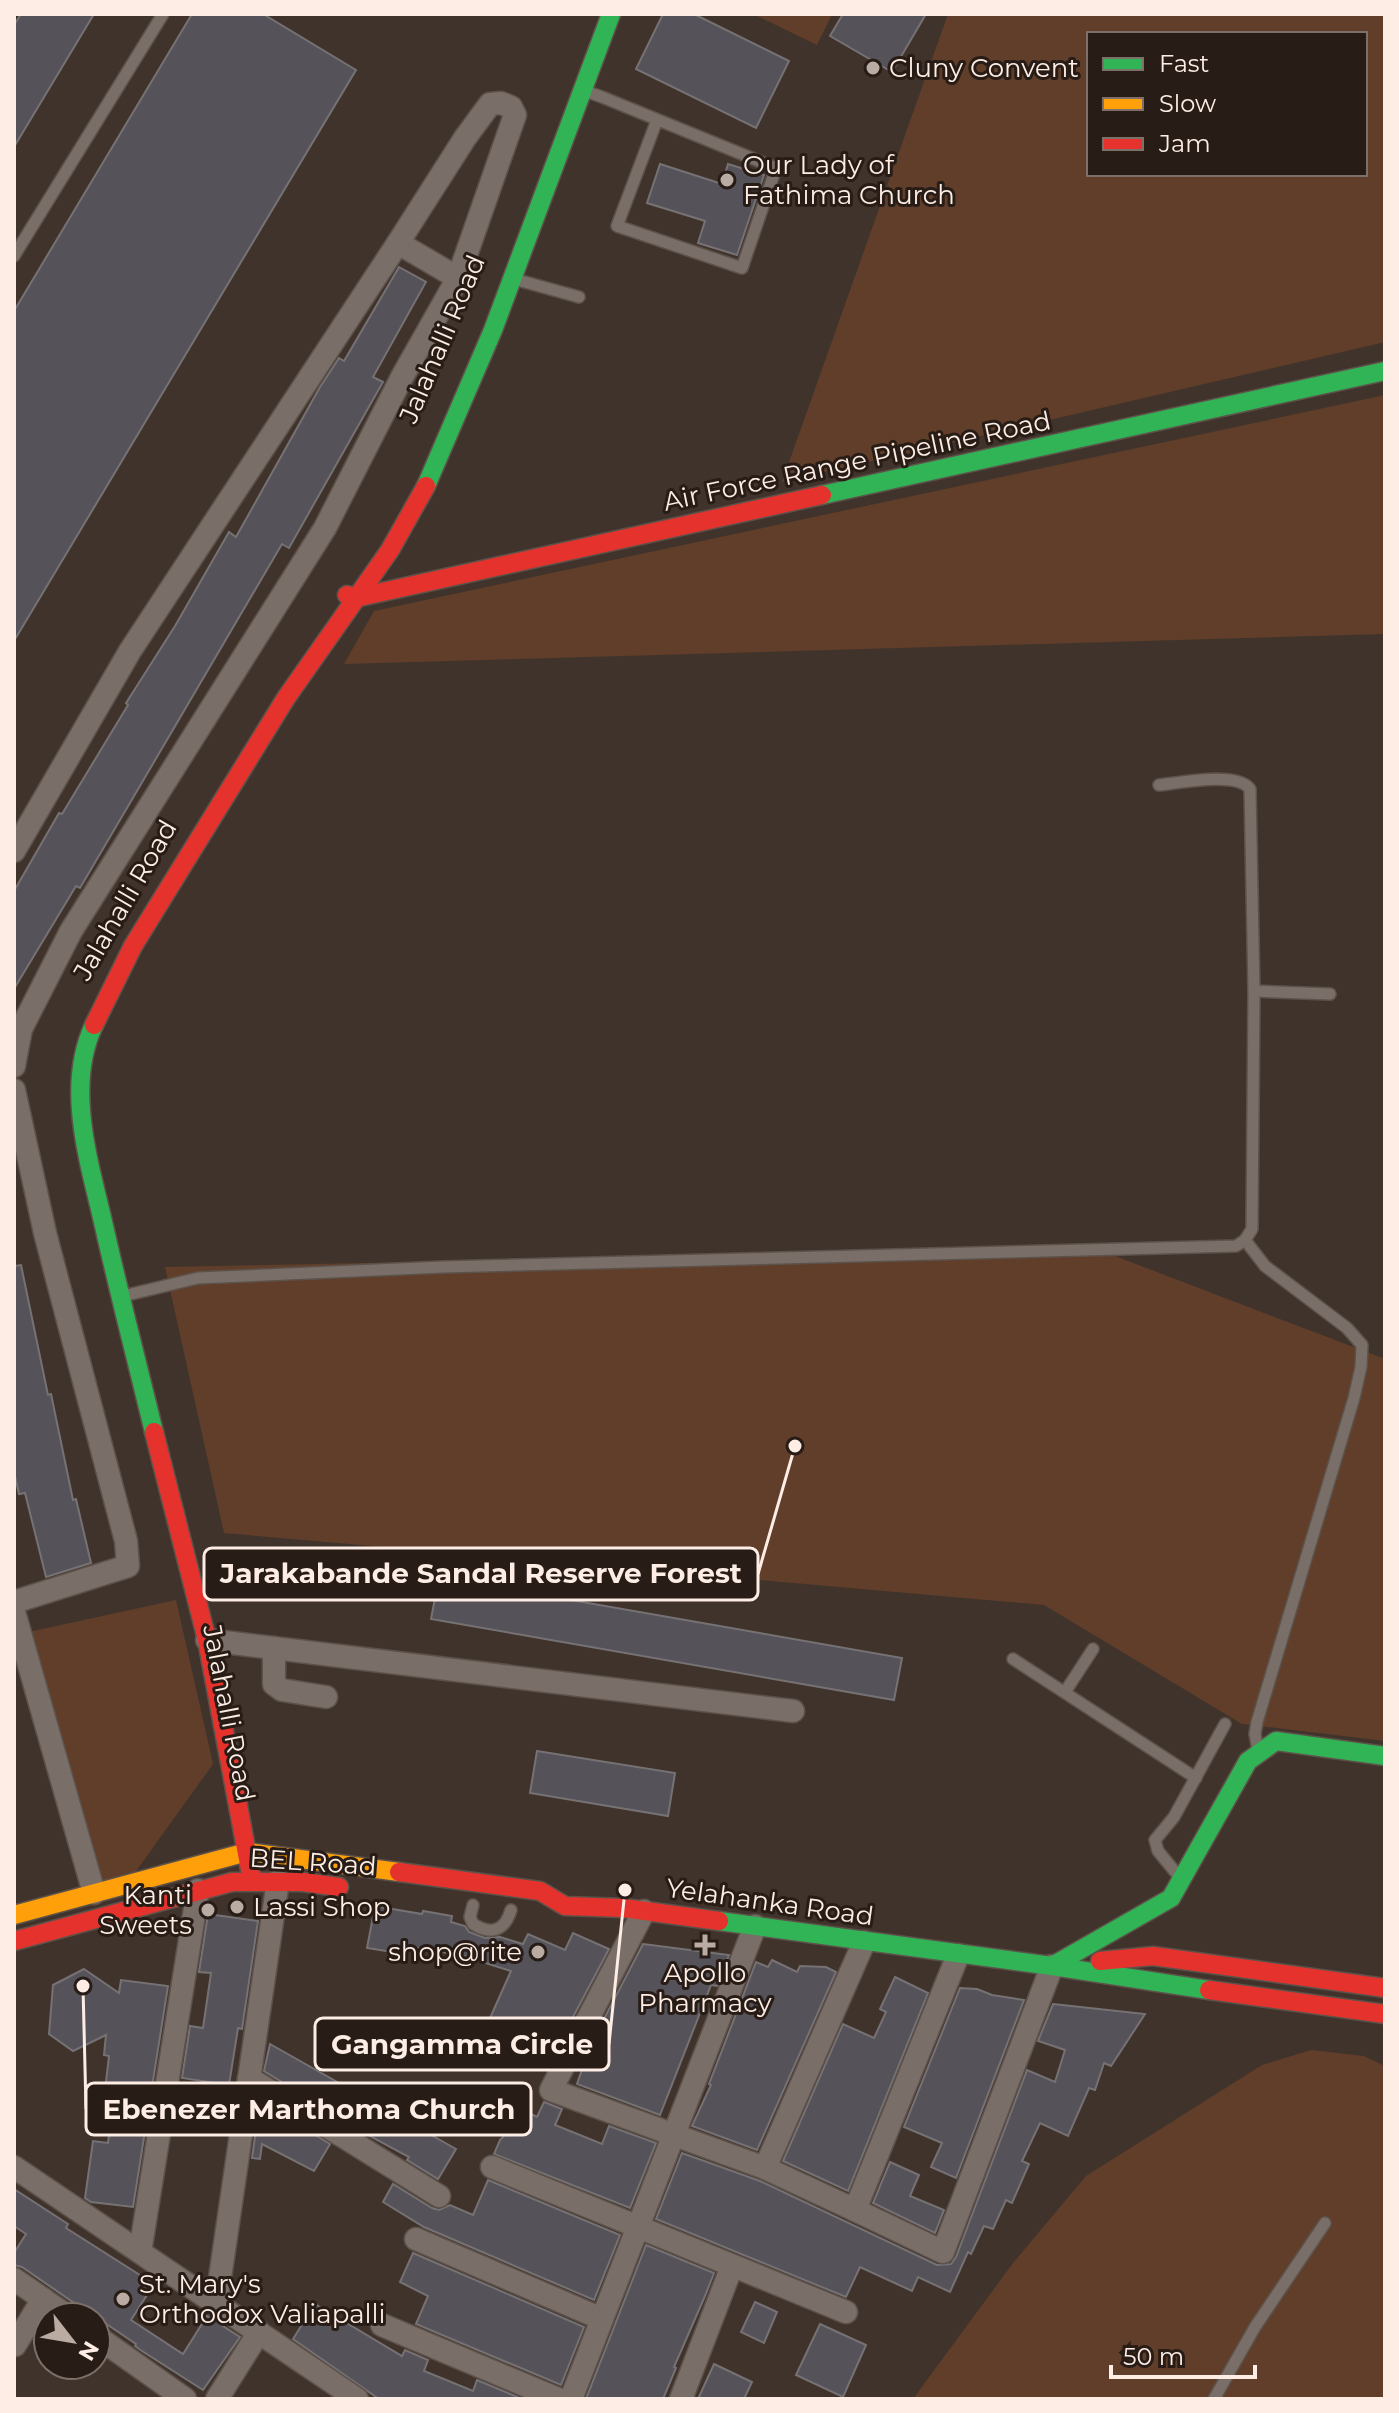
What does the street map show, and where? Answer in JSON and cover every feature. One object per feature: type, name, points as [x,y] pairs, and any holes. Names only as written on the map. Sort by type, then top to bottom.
[{"type":"main road","name":"Jalahalli Road","points":[[410,475],[459,371],[576,88],[593,14]]},
{"type":"main road","points":[[348,595],[390,550],[425,487],[471,385],[512,279],[576,88],[611,14]]},
{"type":"main road","name":"Air Force Range Pipeline Road","points":[[348,595],[1385,371]]},
{"type":"main road","name":"Jalahalli Road","points":[[232,1882],[237,1853],[207,1640],[120,1297],[83,1129],[81,1076],[91,1032],[141,933],[348,595],[364,555]]},
{"type":"main road","name":"Jalahalli Road","points":[[81,1210],[70,1137],[69,1077],[84,1027],[129,939],[348,595]]},
{"type":"main road","name":"Jalahalli Road","points":[[118,1363],[199,1671],[237,1853],[252,1881]]},
{"type":"main road","points":[[1052,1966],[1171,1898],[1248,1761],[1276,1741],[1385,1756]]},
{"type":"main road","name":"BEL Road","points":[[14,1915],[237,1853]]},
{"type":"main road","name":"Yelahanka Road","points":[[237,1853],[540,1891],[565,1906],[644,1911],[1385,2014]]},
{"type":"main road","name":"BEL Road","points":[[14,1941],[232,1882],[278,1881],[365,1891]]},
{"type":"main road","points":[[485,1907],[538,1912],[565,1906]]},
{"type":"main road","name":"Yelahanka Road","points":[[1052,1966],[1153,1956],[1385,1988]]},
{"type":"street","points":[[14,851],[130,651],[465,138],[490,104],[501,103],[511,107],[515,115],[458,278],[402,377],[325,528],[71,931],[21,1029],[14,1066]]},
{"type":"street","points":[[398,243],[458,278]]},
{"type":"street","points":[[14,1090],[45,1233],[126,1541],[128,1566],[14,1602]]},
{"type":"street","points":[[14,1612],[89,1894]]},
{"type":"street","points":[[207,1640],[793,1711]]},
{"type":"street","points":[[274,1648],[274,1684],[282,1690],[326,1697]]},
{"type":"street","points":[[14,1658],[89,1894]]},
{"type":"street","points":[[216,2305],[278,1881]]},
{"type":"street","points":[[140,2252],[198,1890]]},
{"type":"street","points":[[644,1911],[551,2090],[765,2168],[943,2252],[1052,1966]]},
{"type":"street","points":[[571,2399],[755,1926]]},
{"type":"street","points":[[765,2168],[864,1942]]},
{"type":"street","points":[[855,2210],[958,1955]]},
{"type":"street","points":[[249,2078],[439,2196]]},
{"type":"street","points":[[14,2167],[357,2399]]},
{"type":"street","points":[[492,2167],[846,2312]]},
{"type":"street","points":[[416,2239],[602,2319]]},
{"type":"street","points":[[681,2399],[732,2266]]},
{"type":"street","points":[[14,2279],[46,2301]]},
{"type":"street","points":[[14,2345],[43,2299]]},
{"type":"street","points":[[382,2325],[558,2399]]},
{"type":"street","points":[[217,2399],[259,2332]]},
{"type":"street","points":[[112,2347],[185,2399]]},
{"type":"lane","points":[[14,256],[163,14]]},
{"type":"lane","points":[[576,88],[657,120],[776,168],[742,268],[617,226],[657,120]]},
{"type":"lane","points":[[512,279],[579,297]]},
{"type":"lane","points":[[120,1297],[213,1277],[443,1267],[1236,1246],[1245,1240],[1252,1229],[1254,991],[1250,789],[1246,783],[1232,779],[1159,785]]},
{"type":"lane","points":[[1254,991],[1330,994]]},
{"type":"lane","points":[[1245,1240],[1265,1266],[1347,1328],[1362,1345],[1363,1354],[1354,1398],[1257,1722],[1255,1734],[1259,1753]]},
{"type":"lane","points":[[1065,1692],[1093,1649]]},
{"type":"lane","points":[[1013,1659],[1196,1778]]},
{"type":"lane","points":[[1181,1879],[1158,1851],[1155,1840],[1174,1817],[1225,1724]]},
{"type":"lane","points":[[1214,2399],[1255,2327],[1325,2223]]},
{"type":"shaded area","points":[[753,14],[832,14],[817,45]]},
{"type":"shaded area","points":[[948,14],[1385,14],[1385,342],[782,482]]},
{"type":"shaded area","points":[[1385,395],[1385,634],[344,664],[374,611]]},
{"type":"shaded area","points":[[1094,1248],[1385,1359],[1385,1741],[1242,1724],[1044,1605],[224,1533],[165,1267]]},
{"type":"shaded area","points":[[176,1600],[213,1764],[129,1881],[100,1890],[24,1633]]},
{"type":"shaded area","points":[[1311,2050],[1364,2056],[1385,2066],[1385,2399],[913,2399],[1013,2263],[1086,2176],[1262,2065]]},
{"type":"building","points":[[21,14],[94,14],[14,147],[14,25]]},
{"type":"building","points":[[192,14],[263,14],[356,70],[14,641],[14,311]]},
{"type":"building","points":[[663,14],[694,14],[789,61],[756,128],[636,69]]},
{"type":"building","points":[[843,14],[926,14],[892,72],[830,36]]},
{"type":"building","points":[[660,164],[722,184],[728,164],[764,175],[737,255],[698,243],[705,221],[647,203]]},
{"type":"building","points":[[399,267],[426,282],[373,377],[383,382],[289,548],[282,544],[80,888],[76,886],[14,989],[14,891],[229,532],[236,537],[320,387],[339,358],[344,361]]},
{"type":"building","points":[[21,1265],[48,1395],[51,1394],[73,1500],[76,1499],[91,1563],[46,1577],[25,1493],[19,1494],[14,1472],[14,1266]]},
{"type":"building","points":[[439,1577],[902,1658],[894,1700],[431,1619]]},
{"type":"building","points":[[537,1751],[675,1773],[668,1816],[530,1793]]},
{"type":"building","points":[[375,1906],[452,1916],[451,1922],[485,1938],[500,1937],[523,1944],[528,1934],[565,1950],[573,1933],[609,1949],[555,2051],[524,2038],[526,2034],[490,2018],[511,1971],[460,1955],[406,1946],[405,1954],[367,1948]]},
{"type":"building","points":[[208,1914],[258,1921],[242,2029],[238,2028],[229,2085],[182,2078],[190,2026],[203,2028],[211,1973],[199,1972]]},
{"type":"building","points":[[643,1944],[729,1955],[717,1986],[711,1985],[660,2115],[577,2084],[584,2064],[581,2063]]},
{"type":"building","points":[[772,1960],[797,1972],[800,1966],[826,1967],[836,1972],[757,2150],[692,2126],[711,2085],[756,1962],[768,1967]]},
{"type":"building","points":[[84,1969],[119,1993],[121,1980],[168,1986],[133,2207],[91,2202],[85,2198],[93,2141],[108,2143],[115,2091],[105,2090],[109,2056],[104,2055],[106,2035],[73,2051],[49,2034],[53,1985]]},
{"type":"building","points":[[895,1977],[928,1993],[848,2191],[783,2161],[843,2024],[874,2038],[886,2012],[880,2009]]},
{"type":"building","points":[[960,1988],[1024,2000],[956,2178],[931,2167],[942,2143],[904,2127]]},
{"type":"building","points":[[1053,2004],[1145,2014],[1111,2066],[1104,2063],[1095,2090],[1089,2088],[1068,2136],[1040,2123],[1022,2161],[1029,2164],[1012,2203],[1006,2200],[993,2229],[984,2226],[950,2292],[918,2277],[912,2291],[860,2267],[846,2297],[656,2219],[682,2153],[760,2181],[937,2265],[951,2264],[1027,2070],[1055,2082],[1065,2050],[1038,2041]]},
{"type":"building","points":[[270,2044],[456,2149],[438,2179],[407,2160],[409,2157],[264,2071]]},
{"type":"building","points":[[260,2101],[330,2144],[314,2171],[262,2144],[260,2159],[252,2158]]},
{"type":"building","points":[[544,2102],[562,2109],[555,2125],[602,2144],[609,2126],[656,2143],[630,2208],[494,2154],[500,2140],[527,2112],[537,2117]]},
{"type":"building","points":[[890,2162],[919,2175],[910,2196],[944,2210],[935,2233],[873,2203]]},
{"type":"building","points":[[488,2180],[620,2235],[594,2300],[424,2227],[383,2202],[393,2184],[432,2208],[439,2210],[450,2205],[473,2215]]},
{"type":"building","points":[[14,2189],[68,2224],[66,2228],[154,2284],[131,2320],[183,2354],[207,2316],[240,2337],[203,2390],[112,2328],[112,2301],[71,2301],[22,2267],[14,2265],[14,2253],[26,2234],[14,2226]]},
{"type":"building","points":[[646,2245],[714,2273],[663,2399],[586,2399]]},
{"type":"building","points":[[413,2253],[584,2327],[561,2385],[416,2324],[428,2296],[400,2282]]},
{"type":"building","points":[[755,2302],[777,2312],[764,2343],[741,2332]]},
{"type":"building","points":[[315,2304],[402,2356],[405,2350],[428,2360],[424,2371],[473,2391],[477,2380],[522,2399],[379,2399],[293,2339]]},
{"type":"building","points":[[820,2324],[866,2345],[843,2397],[796,2375]]},
{"type":"building","points":[[714,2364],[752,2382],[744,2399],[698,2399]]},
{"type":"traffic: fast","points":[[426,486],[493,330],[611,14]]},
{"type":"traffic: fast","points":[[822,495],[1385,371]]},
{"type":"traffic: fast","points":[[94,1025],[85,1050],[81,1076],[83,1130],[154,1432]]},
{"type":"traffic: fast","points":[[1052,1966],[1171,1898],[1248,1761],[1276,1741],[1385,1756]]},
{"type":"traffic: fast","points":[[719,1921],[1209,1990]]},
{"type":"traffic: slow","points":[[14,1915],[247,1852],[399,1872]]},
{"type":"traffic: jam","points":[[94,1025],[133,946],[286,698],[390,550],[426,486]]},
{"type":"traffic: jam","points":[[347,595],[355,598],[822,495]]},
{"type":"traffic: jam","points":[[154,1432],[207,1640],[251,1875]]},
{"type":"traffic: jam","points":[[399,1872],[540,1891],[565,1906],[623,1908],[719,1921]]},
{"type":"traffic: jam","points":[[14,1941],[232,1882],[303,1882],[339,1887]]},
{"type":"traffic: jam","points":[[1100,1961],[1153,1956],[1385,1988]]},
{"type":"traffic: jam","points":[[1209,1990],[1385,2014]]},
{"type":"place","name":"Cluny Convent","points":[[873,68]]},
{"type":"place","name":"Our Lady of Fathima Church","points":[[727,180]]},
{"type":"place","name":"Jarakabande Sandal Reserve Forest","points":[[795,1446]]},
{"type":"place","name":"Gangamma Circle","points":[[625,1890]]},
{"type":"place","name":"Lassi Shop","points":[[237,1907]]},
{"type":"place","name":"Kanti Sweets","points":[[208,1910]]},
{"type":"place","name":"Apollo Pharmacy","points":[[705,1945]]},
{"type":"place","name":"shop@rite","points":[[538,1952]]},
{"type":"place","name":"Ebenezer Marthoma Church","points":[[83,1986]]},
{"type":"place","name":"St. Mary's Orthodox Valiapalli","points":[[123,2299]]}]
